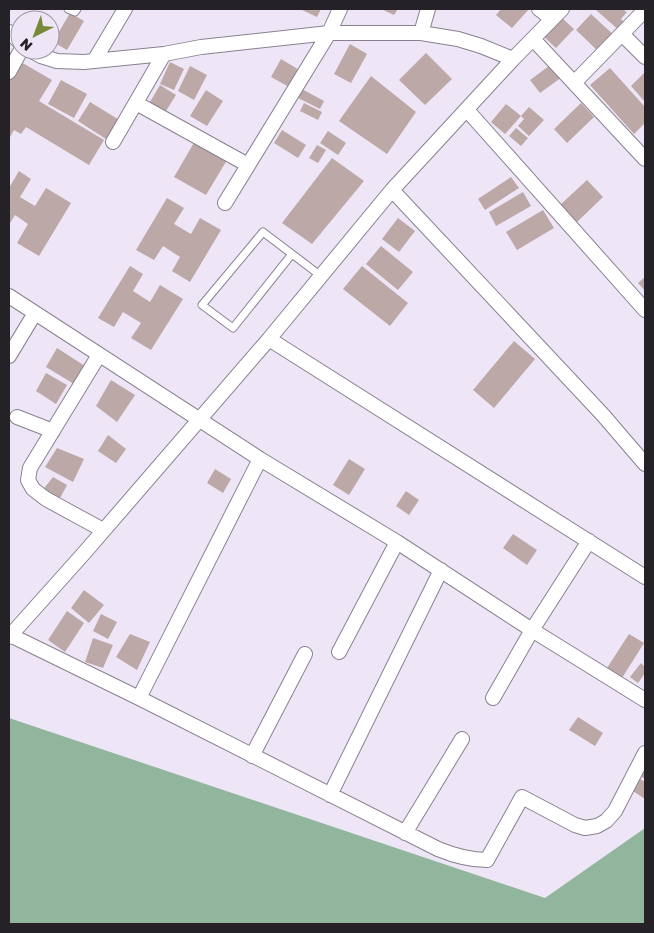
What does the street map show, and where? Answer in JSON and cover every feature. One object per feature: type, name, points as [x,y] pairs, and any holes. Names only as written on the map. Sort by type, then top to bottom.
[{"type":"street","points":[[94,61],[125,9]]},
{"type":"street","points":[[225,204],[329,33],[340,9]]},
{"type":"street","points":[[421,33],[428,9]]},
{"type":"street","points":[[539,9],[552,19]]},
{"type":"street","points":[[562,9],[392,190],[269,339],[10,636],[139,698],[438,849],[473,860],[487,860],[522,797],[575,825],[585,828],[597,826],[606,821],[615,811],[645,753]]},
{"type":"street","points":[[574,83],[645,10]]},
{"type":"street","points":[[54,60],[84,62],[329,33],[421,33],[458,39],[513,59]]},
{"type":"street","points":[[622,34],[645,57]]},
{"type":"street","points":[[533,39],[645,159]]},
{"type":"street","points":[[113,142],[164,54]]},
{"type":"street","points":[[9,72],[16,60]]},
{"type":"street","points":[[136,103],[248,165]]},
{"type":"street","points":[[467,110],[645,310]]},
{"type":"street","points":[[392,190],[603,415],[645,464]]},
{"type":"street","points":[[9,296],[260,459],[397,542],[532,630],[645,700]]},
{"type":"street","points":[[9,356],[35,313]]},
{"type":"street","points":[[269,339],[645,577]]},
{"type":"street","points":[[99,355],[30,468],[28,480],[33,489],[46,498],[104,530]]},
{"type":"street","points":[[17,418],[53,431]]},
{"type":"street","points":[[139,698],[260,459]]},
{"type":"street","points":[[339,652],[397,542]]},
{"type":"street","points":[[493,698],[532,630],[589,542]]},
{"type":"street","points":[[330,795],[441,570]]},
{"type":"street","points":[[252,756],[305,654]]},
{"type":"street","points":[[405,832],[462,739]]},
{"type":"lane","points":[[68,9],[74,12],[77,9]]},
{"type":"lane","points":[[292,254],[232,328],[202,305],[263,232],[292,254],[321,276]]},
{"type":"green space","points":[[9,718],[545,898],[645,828],[645,924],[9,924]]},
{"type":"building","points":[[300,9],[321,9],[317,17]]},
{"type":"building","points":[[381,9],[398,9],[394,15]]},
{"type":"building","points":[[501,9],[529,9],[512,28],[496,15]]},
{"type":"building","points":[[597,9],[622,9],[627,12],[621,19],[627,25],[621,32]]},
{"type":"building","points":[[70,13],[84,21],[67,50],[60,46],[60,30]]},
{"type":"building","points":[[591,14],[617,38],[601,54],[576,30]]},
{"type":"building","points":[[560,16],[574,29],[556,48],[542,35]]},
{"type":"building","points":[[350,44],[367,54],[351,83],[334,74]]},
{"type":"building","points":[[426,53],[452,79],[425,105],[399,80]]},
{"type":"building","points":[[281,59],[301,71],[291,88],[271,77]]},
{"type":"building","points":[[19,61],[52,80],[39,101],[104,140],[89,165],[26,127],[21,134],[14,130],[9,139],[9,79]]},
{"type":"building","points":[[170,62],[184,69],[174,90],[160,84]]},
{"type":"building","points":[[553,63],[562,77],[540,93],[530,80]]},
{"type":"building","points":[[190,66],[207,75],[194,100],[178,91]]},
{"type":"building","points":[[610,68],[645,107],[645,123],[634,134],[590,85]]},
{"type":"building","points":[[645,72],[645,102],[631,86]]},
{"type":"building","points":[[371,76],[416,112],[387,154],[339,121]]},
{"type":"building","points":[[61,80],[87,94],[74,118],[48,104]]},
{"type":"building","points":[[160,85],[176,95],[166,111],[150,102]]},
{"type":"building","points":[[300,88],[324,101],[320,109],[296,97]]},
{"type":"building","points":[[206,90],[223,101],[207,126],[190,116]]},
{"type":"building","points":[[90,102],[121,121],[109,141],[78,121]]},
{"type":"building","points":[[304,103],[322,112],[318,120],[300,111]]},
{"type":"building","points":[[581,103],[594,117],[567,143],[554,129]]},
{"type":"building","points":[[506,104],[521,116],[505,134],[491,122]]},
{"type":"building","points":[[529,107],[544,120],[529,136],[518,126],[524,119],[521,116]]},
{"type":"building","points":[[516,128],[528,138],[521,146],[509,136]]},
{"type":"building","points":[[282,130],[306,145],[298,158],[274,143]]},
{"type":"building","points":[[328,131],[346,143],[338,155],[320,143]]},
{"type":"building","points":[[195,141],[227,160],[206,195],[174,177]]},
{"type":"building","points":[[317,145],[326,150],[318,163],[309,158]]},
{"type":"building","points":[[332,158],[364,181],[312,244],[282,223]]},
{"type":"building","points":[[19,171],[31,179],[20,197],[35,206],[46,188],[71,203],[39,256],[17,243],[28,224],[15,215],[9,225],[9,188]]},
{"type":"building","points":[[511,177],[519,188],[485,210],[478,199]]},
{"type":"building","points":[[587,180],[603,197],[577,222],[560,205]]},
{"type":"building","points":[[523,192],[531,206],[496,226],[489,212]]},
{"type":"building","points":[[167,198],[184,208],[174,224],[191,234],[200,218],[221,230],[190,282],[172,271],[180,257],[163,246],[154,260],[136,250]]},
{"type":"building","points":[[543,210],[554,228],[517,250],[506,232]]},
{"type":"building","points":[[398,218],[415,231],[399,252],[382,239]]},
{"type":"building","points":[[381,246],[413,272],[398,290],[366,264]]},
{"type":"building","points":[[130,266],[143,274],[133,291],[150,302],[160,285],[183,299],[151,350],[131,338],[141,323],[123,312],[114,327],[98,318]]},
{"type":"building","points":[[362,266],[408,303],[390,326],[343,289]]},
{"type":"building","points":[[645,277],[645,291],[638,283]]},
{"type":"building","points":[[514,341],[535,359],[494,408],[473,390]]},
{"type":"building","points":[[57,348],[85,366],[74,384],[46,367]]},
{"type":"building","points":[[46,373],[67,385],[56,404],[36,391]]},
{"type":"building","points":[[111,380],[135,395],[117,422],[96,406]]},
{"type":"building","points":[[108,435],[126,449],[116,463],[98,451]]},
{"type":"building","points":[[57,448],[84,459],[73,482],[45,467]]},
{"type":"building","points":[[349,459],[365,469],[349,495],[333,485]]},
{"type":"building","points":[[215,469],[231,479],[223,493],[207,483]]},
{"type":"building","points":[[53,477],[67,485],[59,500],[42,491]]},
{"type":"building","points":[[406,491],[419,500],[409,515],[396,506]]},
{"type":"building","points":[[513,534],[537,550],[527,565],[503,548]]},
{"type":"building","points":[[84,590],[104,605],[89,623],[71,608]]},
{"type":"building","points":[[67,611],[84,623],[65,652],[48,640]]},
{"type":"building","points":[[101,614],[117,622],[108,639],[93,631]]},
{"type":"building","points":[[130,634],[150,642],[137,670],[116,657]]},
{"type":"building","points":[[629,634],[644,643],[622,678],[607,668]]},
{"type":"building","points":[[93,638],[113,645],[103,668],[85,662]]},
{"type":"building","points":[[641,663],[645,667],[645,673],[638,683],[630,677]]},
{"type":"building","points":[[578,717],[603,733],[595,746],[569,730]]},
{"type":"building","points":[[645,762],[645,779],[638,774]]},
{"type":"building","points":[[637,777],[645,782],[645,799],[630,789]]}]
